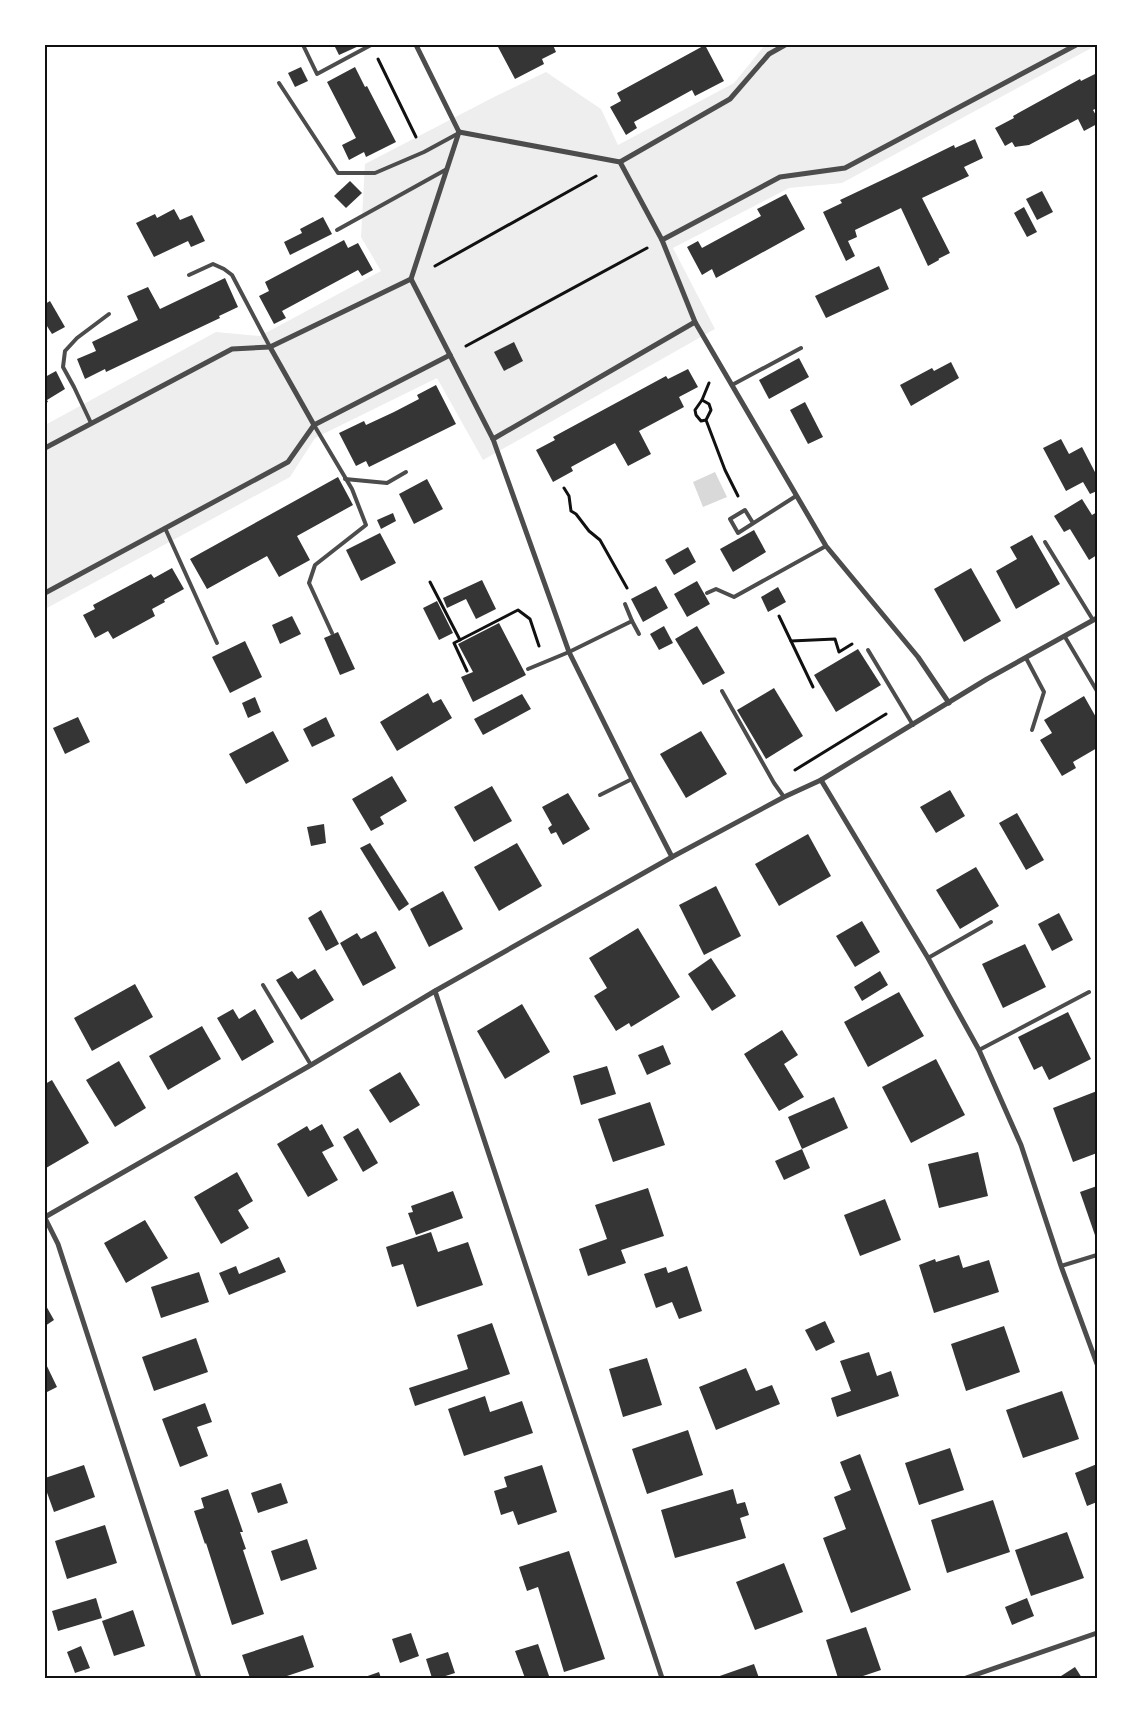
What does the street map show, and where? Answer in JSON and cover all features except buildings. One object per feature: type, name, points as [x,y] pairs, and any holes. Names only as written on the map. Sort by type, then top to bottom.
[{"type":"street","points":[[416,45],[459,132],[411,279],[493,439],[569,652],[672,857]]},
{"type":"street","points":[[459,132],[620,162],[730,99],[769,54],[785,45]]},
{"type":"street","points":[[662,240],[780,177],[844,168],[1076,45]]},
{"type":"street","points":[[620,162],[662,240],[695,322],[826,546],[918,657],[949,703]]},
{"type":"street","points":[[45,448],[232,349],[270,347],[411,279]]},
{"type":"street","points":[[493,439],[695,322]]},
{"type":"street","points":[[270,347],[314,425]]},
{"type":"street","points":[[45,593],[288,462],[314,425],[450,355]]},
{"type":"street","points":[[199,1678],[58,1244],[45,1218],[311,1066],[435,991],[672,857],[784,797],[821,780],[987,679],[1095,619]]},
{"type":"street","points":[[821,780],[928,958],[979,1050],[1021,1145],[1061,1266],[1096,1353],[1097,1364]]},
{"type":"street","points":[[435,991],[662,1677],[654,1678]]},
{"type":"street","points":[[966,1678],[1097,1634]]},
{"type":"lane","points":[[303,45],[317,74],[371,45]]},
{"type":"lane","points":[[279,83],[338,173],[375,173],[424,152],[459,132]]},
{"type":"lane","points":[[337,230],[447,169]]},
{"type":"lane","points":[[189,275],[213,264],[232,275],[270,347]]},
{"type":"lane","points":[[91,424],[63,367],[65,351],[77,338],[109,314]]},
{"type":"lane","points":[[732,385],[801,348]]},
{"type":"lane","points":[[314,425],[352,490],[366,524],[315,566],[309,583],[332,633]]},
{"type":"lane","points":[[345,479],[387,483],[406,472]]},
{"type":"lane","points":[[754,523],[745,510],[730,519],[738,532],[754,523],[796,496]]},
{"type":"lane","points":[[166,528],[217,642]]},
{"type":"lane","points":[[1045,542],[1095,619]]},
{"type":"lane","points":[[707,593],[716,589],[734,598],[826,546]]},
{"type":"lane","points":[[625,604],[639,634]]},
{"type":"lane","points":[[528,669],[569,652],[632,621]]},
{"type":"lane","points":[[1065,637],[1097,691]]},
{"type":"lane","points":[[868,650],[913,725]]},
{"type":"lane","points":[[1026,658],[1044,692],[1032,730]]},
{"type":"lane","points":[[722,690],[774,783],[784,797]]},
{"type":"lane","points":[[600,795],[632,779]]},
{"type":"lane","points":[[928,958],[991,922]]},
{"type":"lane","points":[[264,984],[311,1066]]},
{"type":"lane","points":[[979,1050],[1089,992]]},
{"type":"lane","points":[[1061,1266],[1097,1255]]},
{"type":"path","points":[[376,54],[424,152]]},
{"type":"path","points":[[411,279],[620,162]]},
{"type":"path","points":[[450,355],[662,240]]},
{"type":"path","points":[[706,420],[701,421],[696,415],[695,410],[702,400],[710,381]]},
{"type":"path","points":[[702,400],[709,404],[711,410],[706,420],[725,470],[745,510]]},
{"type":"path","points":[[564,488],[569,496],[571,511],[600,540],[629,591],[625,604]]},
{"type":"path","points":[[430,582],[460,640]]},
{"type":"path","points":[[467,670],[454,642],[518,610],[530,619],[544,661]]},
{"type":"path","points":[[779,616],[813,687]]},
{"type":"path","points":[[791,641],[835,639],[839,652],[861,638],[868,650]]},
{"type":"shaded area","points":[[765,45],[1097,45],[842,183],[789,188],[673,248],[715,329],[483,460],[437,378],[315,438],[290,477],[45,609],[45,425],[216,332],[260,336],[381,271],[361,237],[365,164],[546,72],[601,109],[618,145],[734,83]]},
{"type":"shaded area","points":[[715,472],[727,497],[703,507],[693,482]]}]
